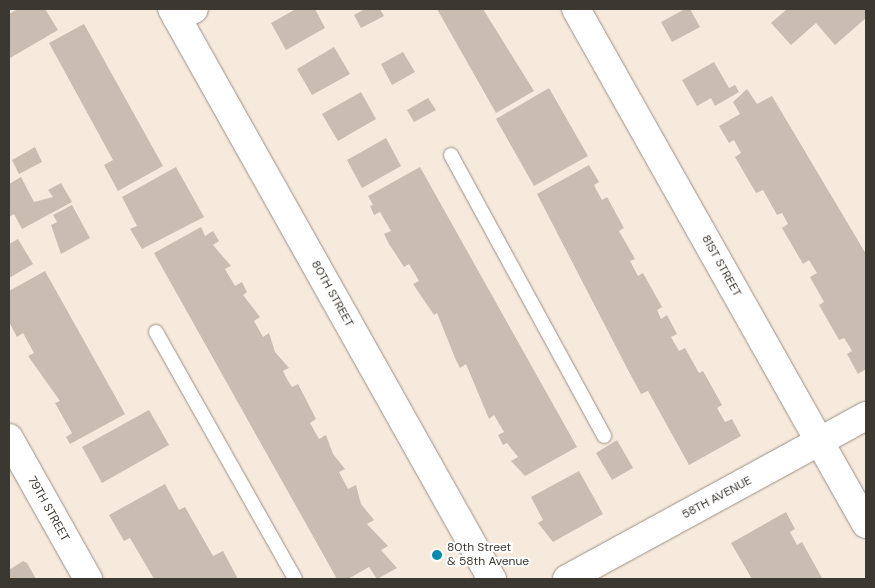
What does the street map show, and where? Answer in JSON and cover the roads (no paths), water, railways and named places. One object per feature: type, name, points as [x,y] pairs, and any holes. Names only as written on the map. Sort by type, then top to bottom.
[{"type":"street","name":"81ST STREET","points":[[576,9],[866,524]]},
{"type":"street","name":"80TH STREET","points":[[181,12],[492,579]]},
{"type":"street","name":"58TH AVENUE","points":[[567,579],[866,416]]},
{"type":"street","name":"79TH STREET","points":[[9,438],[88,579]]},
{"type":"lane","points":[[451,155],[604,436]]},
{"type":"lane","points":[[156,332],[295,579]]},
{"type":"place","name":"80th Street & 58th Avenue","points":[[437,555]]}]
